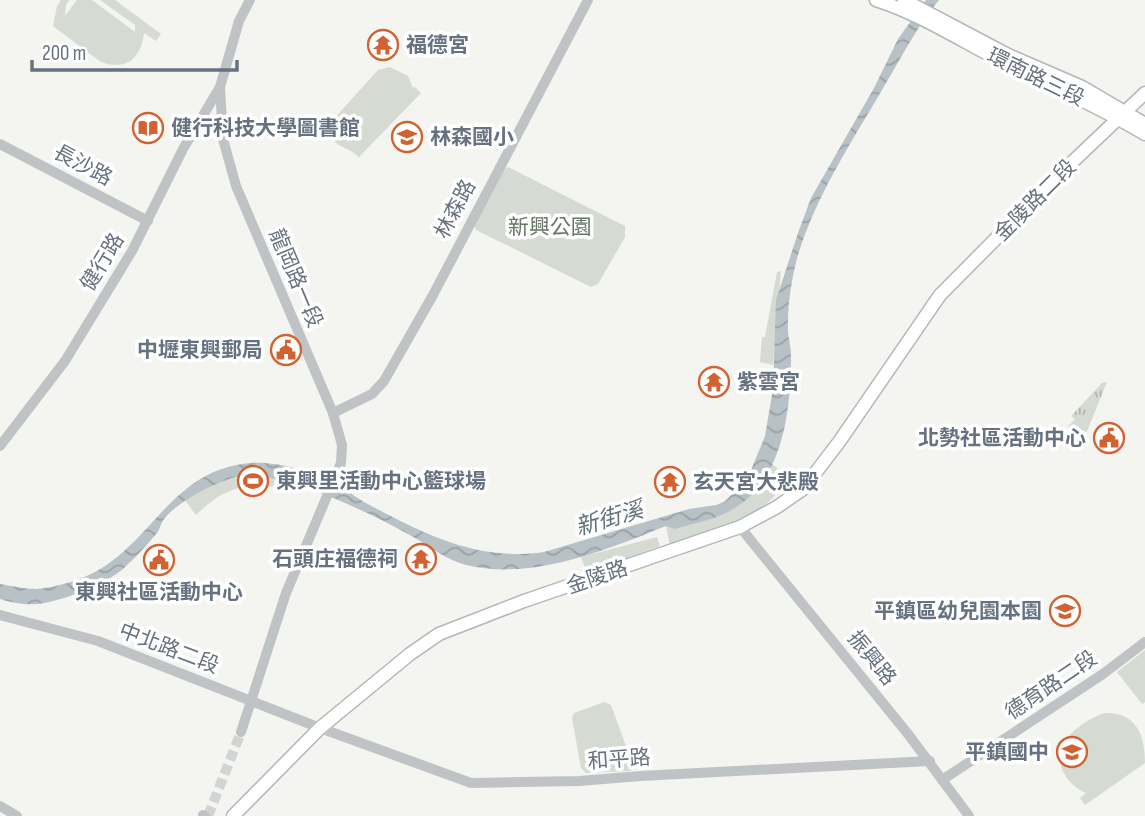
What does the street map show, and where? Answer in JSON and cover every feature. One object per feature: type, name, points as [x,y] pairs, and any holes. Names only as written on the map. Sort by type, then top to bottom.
[{"type":"main road","name":"環南路三段","points":[[876,0],[910,6],[929,18],[1082,87],[1145,134]]},
{"type":"main road","name":"金陵路二段","points":[[929,310],[957,276],[1145,93]]},
{"type":"main road","name":"環南路三段","points":[[1121,115],[1145,124]]},
{"type":"main road","name":"金陵路","points":[[233,816],[320,728],[410,653],[439,634],[524,601],[740,527],[791,499],[808,484],[929,310]]},
{"type":"street","points":[[220,88],[239,21],[250,0]]},
{"type":"street","name":"林森路","points":[[333,413],[372,394],[384,381],[433,295],[588,0]]},
{"type":"street","name":"健行路","points":[[0,446],[65,361],[148,221],[183,149],[220,88]]},
{"type":"street","name":"龍岡路一段","points":[[220,88],[223,139],[236,186],[333,413],[342,453],[341,463],[323,500],[286,593],[250,700]]},
{"type":"street","name":"長沙路","points":[[0,144],[148,221]]},
{"type":"street","name":"振興路","points":[[740,527],[930,761],[969,816]]},
{"type":"street","name":"中北路二段","points":[[0,615],[98,641],[320,728]]},
{"type":"street","name":"德育路二段","points":[[942,780],[1102,674],[1145,642]]},
{"type":"street","points":[[241,732],[250,700]]},
{"type":"street","name":"和平路","points":[[320,728],[471,783],[579,781],[930,761]]},
{"type":"street","points":[[0,806],[17,816]]},
{"type":"green space","points":[[61,0],[69,0],[65,16],[77,0],[92,0],[135,32],[135,25],[100,0],[115,0],[161,34],[156,41],[144,33],[136,56],[125,63],[118,65],[101,62],[53,26]]},
{"type":"green space","points":[[390,67],[408,76],[413,88],[421,93],[359,157],[335,142],[331,122],[378,70]]},
{"type":"green space","name":"新興公園","points":[[508,167],[625,226],[625,237],[598,284],[591,287],[476,230],[474,226],[503,170]]},
{"type":"green space","points":[[781,271],[773,365],[760,362],[762,337],[765,337],[777,272]]},
{"type":"green space","points":[[1107,382],[1083,441],[1068,426],[1075,419],[1071,416],[1102,383]]},
{"type":"green space","points":[[769,461],[778,469],[778,489],[772,499],[729,524],[670,546],[666,526],[716,514]]},
{"type":"green space","points":[[259,475],[275,478],[273,487],[250,486],[231,491],[213,500],[196,515],[184,499],[219,481]]},
{"type":"green space","points":[[657,537],[660,546],[587,573],[581,557]]},
{"type":"green space","points":[[1145,650],[1145,702],[1142,704],[1117,672]]},
{"type":"green space","points":[[604,702],[611,705],[633,765],[631,771],[586,773],[581,768],[572,718],[574,713]]},
{"type":"green space","points":[[1104,713],[1124,716],[1136,727],[1143,743],[1145,763],[1085,805],[1080,798],[1086,793],[1074,786],[1065,775],[1060,754],[1063,745],[1076,729]]},
{"type":"water","name":"新街溪","points":[[926,0],[939,0],[916,32],[847,150],[824,191],[806,233],[796,263],[790,298],[788,327],[791,376],[781,440],[764,479],[751,495],[735,508],[714,518],[675,529],[666,526],[568,560],[517,569],[491,569],[452,560],[378,518],[306,488],[282,480],[242,476],[211,486],[179,505],[170,512],[157,533],[128,564],[95,586],[58,600],[37,604],[0,599],[0,584],[37,589],[71,582],[95,572],[121,554],[185,490],[204,477],[225,468],[251,463],[282,465],[314,474],[429,534],[473,549],[496,553],[544,552],[689,509],[724,502],[747,480],[765,436],[773,389],[776,300],[811,198],[874,88],[898,39]]},
{"type":"tunnel","points":[[208,816],[241,732]]},
{"type":"place","name":"福德宮","points":[[383,45]]},
{"type":"place","name":"健行科技大學圖書館","points":[[148,128]]},
{"type":"place","name":"林森國小","points":[[407,137]]},
{"type":"place","name":"中壢東興郵局","points":[[286,350]]},
{"type":"place","name":"紫雲宮","points":[[714,382]]},
{"type":"place","name":"北勢社區活動中心","points":[[1109,438]]},
{"type":"place","name":"東興里活動中心籃球場","points":[[253,481]]},
{"type":"place","name":"玄天宮大悲殿","points":[[670,482]]},
{"type":"place","name":"石頭庄福德祠","points":[[421,559]]},
{"type":"place","name":"東興社區活動中心","points":[[159,560]]},
{"type":"place","name":"平鎮區幼兒園本園","points":[[1065,611]]},
{"type":"place","name":"平鎮國中","points":[[1072,752]]}]
